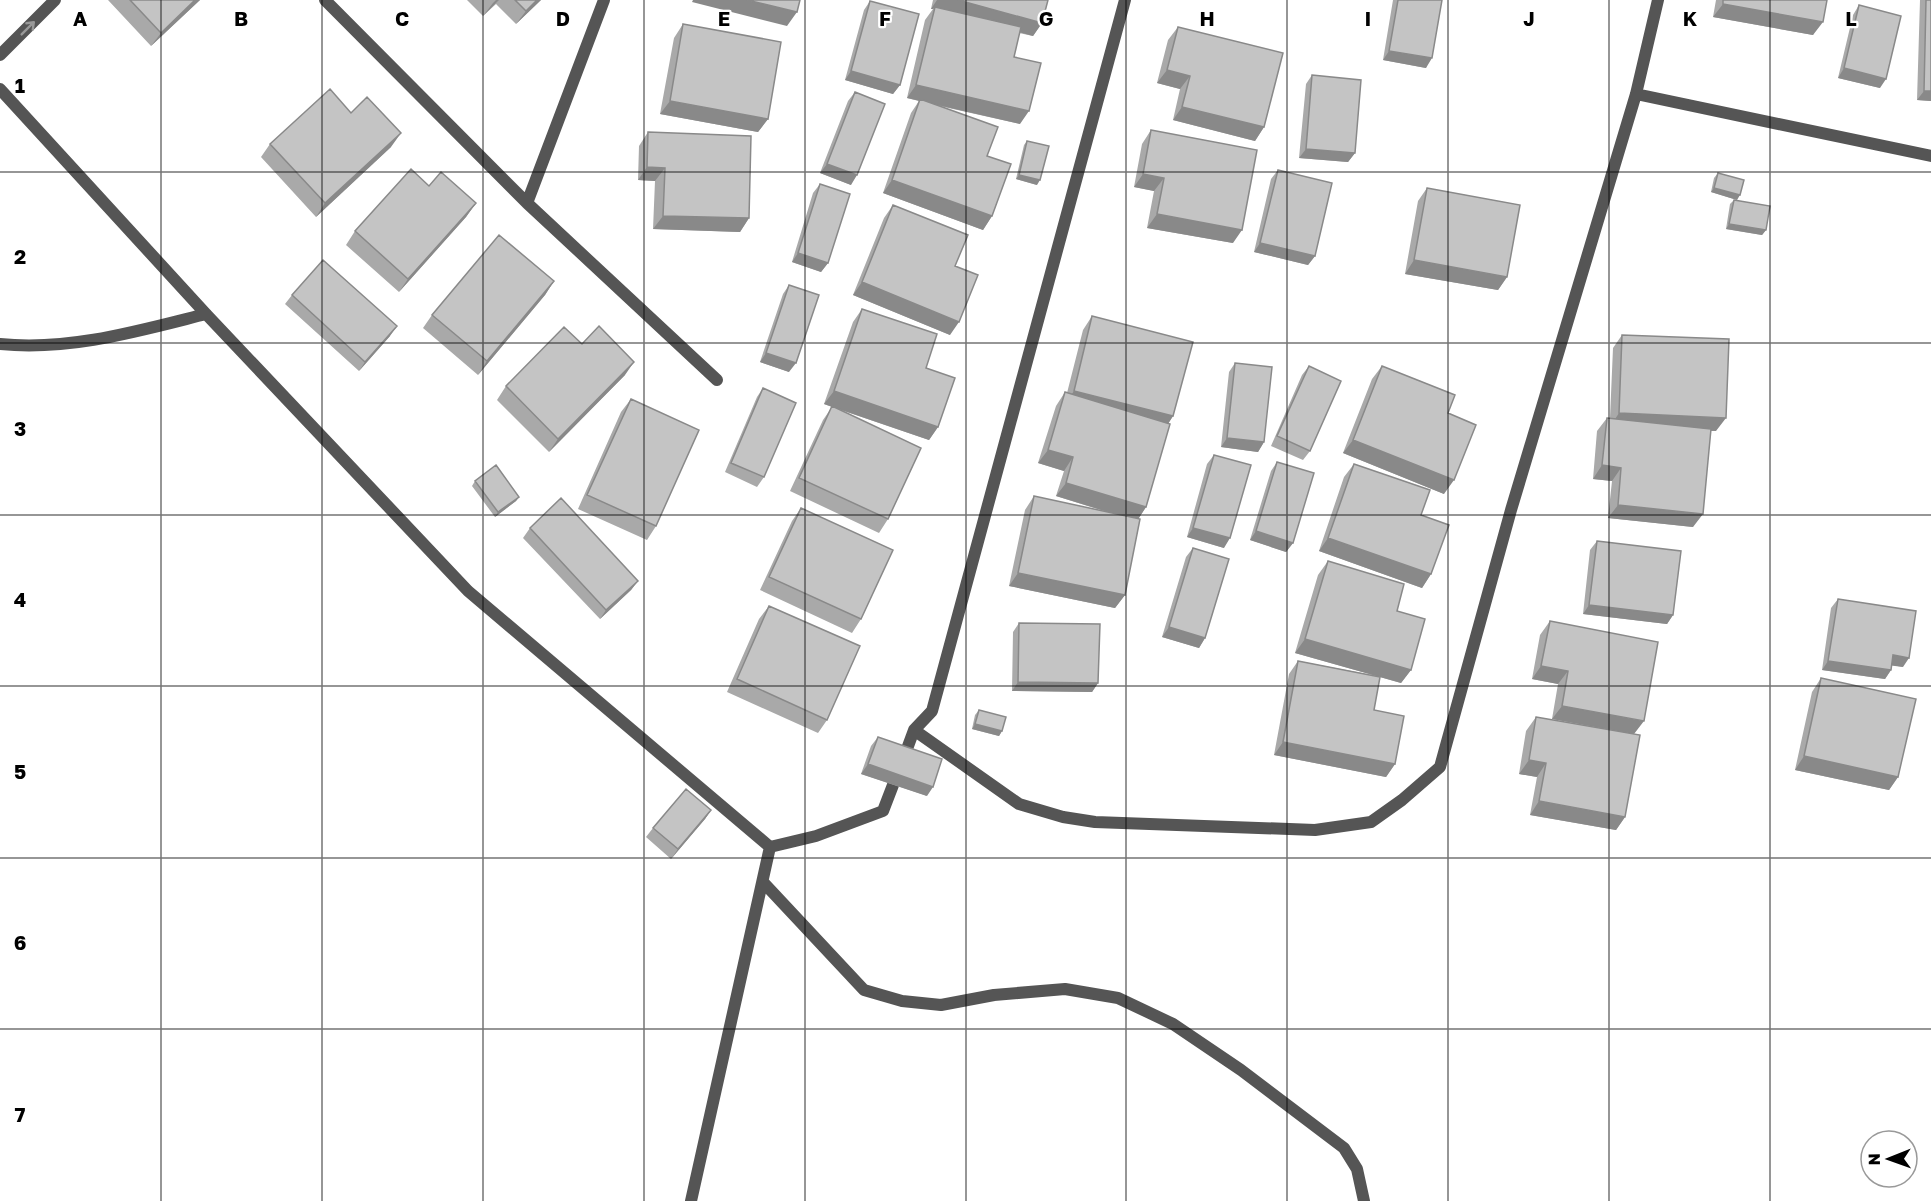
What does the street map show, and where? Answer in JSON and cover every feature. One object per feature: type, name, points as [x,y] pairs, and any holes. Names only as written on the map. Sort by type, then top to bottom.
[{"type":"street","points":[[0,55],[55,0]]},
{"type":"street","points":[[325,0],[527,203],[717,380]]},
{"type":"street","points":[[527,203],[604,0]]},
{"type":"street","points":[[904,758],[914,730],[932,711],[1125,0]]},
{"type":"street","points":[[914,730],[1020,804],[1063,817],[1095,822],[1315,830],[1371,822],[1402,800],[1440,767],[1511,510],[1636,94],[1658,0]]},
{"type":"street","points":[[0,89],[206,314],[468,591],[770,847]]},
{"type":"street","points":[[1636,94],[1931,156]]},
{"type":"street","points":[[0,344],[23,346],[110,337],[206,314]]},
{"type":"street","points":[[770,847],[816,836],[883,811],[894,785]]},
{"type":"street","points":[[691,1201],[770,847]]},
{"type":"street","points":[[763,882],[864,990],[902,1001],[941,1005],[994,995],[1065,989],[1118,998],[1173,1024],[1241,1070],[1344,1148],[1357,1169],[1364,1201]]},
{"type":"building","points":[[130,0],[195,0],[161,33]]},
{"type":"building","points":[[515,0],[537,0],[526,11]]},
{"type":"building","points":[[747,0],[800,0],[797,12]]},
{"type":"building","points":[[958,0],[1048,0],[1042,23]]},
{"type":"building","points":[[1398,0],[1442,0],[1432,58],[1389,51]]},
{"type":"building","points":[[1723,0],[1827,0],[1823,22],[1723,4]]},
{"type":"building","points":[[1926,0],[1931,0],[1931,91],[1924,91]]},
{"type":"building","points":[[870,1],[919,14],[900,85],[851,71]]},
{"type":"building","points":[[1859,5],[1901,16],[1886,79],[1844,68]]},
{"type":"building","points":[[935,7],[1021,27],[1014,57],[1041,63],[1029,111],[916,85]]},
{"type":"building","points":[[683,24],[781,42],[768,119],[670,101]]},
{"type":"building","points":[[1178,27],[1283,53],[1264,127],[1182,107],[1190,76],[1167,70]]},
{"type":"building","points":[[1312,75],[1361,80],[1355,153],[1306,149]]},
{"type":"building","points":[[330,89],[351,113],[367,97],[401,133],[325,203],[270,144]]},
{"type":"building","points":[[855,92],[885,104],[857,175],[827,164]]},
{"type":"building","points":[[920,99],[998,127],[987,156],[1011,164],[992,216],[892,180]]},
{"type":"building","points":[[1151,130],[1257,150],[1242,230],[1157,214],[1164,178],[1143,174]]},
{"type":"building","points":[[648,132],[751,136],[749,218],[663,216],[665,168],[647,167]]},
{"type":"building","points":[[1027,141],[1049,146],[1040,180],[1019,175]]},
{"type":"building","points":[[411,169],[429,186],[441,172],[476,203],[408,279],[355,231]]},
{"type":"building","points":[[1278,170],[1332,183],[1315,256],[1260,243]]},
{"type":"building","points":[[1718,173],[1744,180],[1740,195],[1714,188]]},
{"type":"building","points":[[820,184],[850,194],[828,263],[798,253]]},
{"type":"building","points":[[1427,188],[1520,205],[1507,277],[1414,260]]},
{"type":"building","points":[[1734,200],[1770,206],[1766,230],[1729,224]]},
{"type":"building","points":[[893,205],[968,235],[955,266],[978,275],[959,322],[862,282]]},
{"type":"building","points":[[499,235],[554,281],[487,361],[432,315]]},
{"type":"building","points":[[323,260],[397,326],[365,362],[292,295]]},
{"type":"building","points":[[789,285],[819,295],[796,363],[766,353]]},
{"type":"building","points":[[862,309],[937,334],[926,368],[955,378],[938,427],[834,391]]},
{"type":"building","points":[[1092,316],[1193,342],[1173,416],[1074,391]]},
{"type":"building","points":[[599,326],[634,362],[558,439],[506,386],[564,327],[582,344]]},
{"type":"building","points":[[1622,335],[1729,339],[1726,418],[1619,413]]},
{"type":"building","points":[[1235,363],[1272,367],[1264,442],[1227,438]]},
{"type":"building","points":[[1309,366],[1341,381],[1310,451],[1277,436]]},
{"type":"building","points":[[1382,366],[1455,395],[1448,413],[1476,425],[1454,480],[1353,440]]},
{"type":"building","points":[[763,388],[796,403],[764,477],[731,463]]},
{"type":"building","points":[[1065,392],[1170,424],[1146,507],[1066,483],[1073,457],[1048,450]]},
{"type":"building","points":[[631,399],[699,430],[656,526],[587,495]]},
{"type":"building","points":[[832,406],[921,448],[888,519],[799,478]]},
{"type":"building","points":[[1607,418],[1711,429],[1703,514],[1618,505],[1621,468],[1602,465]]},
{"type":"building","points":[[1214,455],[1251,465],[1230,538],[1193,528]]},
{"type":"building","points":[[1277,462],[1314,473],[1293,543],[1256,531]]},
{"type":"building","points":[[1354,464],[1430,490],[1421,515],[1449,525],[1431,574],[1328,538]]},
{"type":"building","points":[[496,465],[519,497],[498,512],[475,481]]},
{"type":"building","points":[[1034,496],[1140,519],[1125,595],[1018,573]]},
{"type":"building","points":[[561,498],[638,581],[606,610],[530,528]]},
{"type":"building","points":[[801,508],[893,550],[861,619],[769,577]]},
{"type":"building","points":[[1597,541],[1681,551],[1673,615],[1589,605]]},
{"type":"building","points":[[1193,548],[1229,559],[1205,638],[1169,627]]},
{"type":"building","points":[[1328,561],[1404,584],[1397,611],[1425,619],[1411,670],[1305,639]]},
{"type":"building","points":[[1838,599],[1916,611],[1909,658],[1893,655],[1891,670],[1828,661]]},
{"type":"building","points":[[769,606],[860,646],[827,720],[737,679]]},
{"type":"building","points":[[1550,621],[1658,642],[1644,721],[1562,706],[1568,671],[1541,666]]},
{"type":"building","points":[[1019,623],[1100,624],[1098,683],[1018,682]]},
{"type":"building","points":[[1298,661],[1380,677],[1374,710],[1404,716],[1395,764],[1283,742]]},
{"type":"building","points":[[1821,678],[1916,699],[1898,777],[1804,756]]},
{"type":"building","points":[[979,710],[1006,717],[1002,731],[975,724]]},
{"type":"building","points":[[1536,717],[1640,735],[1625,817],[1539,801],[1546,763],[1529,760]]},
{"type":"building","points":[[878,737],[942,759],[933,787],[868,764]]},
{"type":"building","points":[[686,789],[711,810],[678,849],[653,828]]}]
